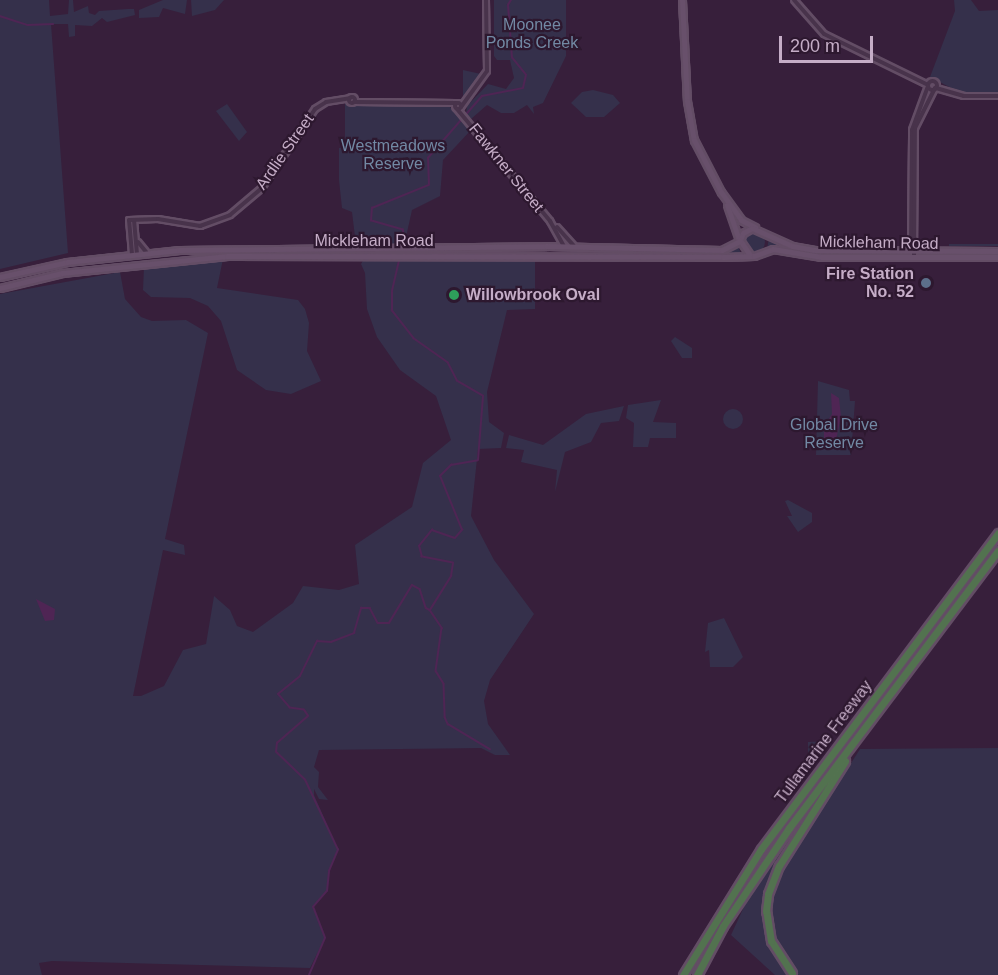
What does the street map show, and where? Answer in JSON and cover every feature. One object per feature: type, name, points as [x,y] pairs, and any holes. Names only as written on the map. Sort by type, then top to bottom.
[{"type":"highway","name":"Tullamarine Freeway","points":[[683,975],[761,849],[998,533]]},
{"type":"highway","name":"Tullamarine Freeway","points":[[697,975],[753,880],[998,551]]},
{"type":"highway","points":[[793,974],[780,958],[769,932],[766,912],[770,885],[863,730]]},
{"type":"highway","points":[[702,975],[753,880]]},
{"type":"highway","points":[[678,975],[697,949]]},
{"type":"main road","points":[[682,0],[691,129],[700,157],[721,192],[741,220],[763,231],[768,243],[760,254],[751,256],[742,248],[721,192]]},
{"type":"main road","points":[[740,240],[746,230],[756,228]]},
{"type":"main road","name":"Mickleham Road","points":[[763,231],[792,246],[815,250],[998,251]]},
{"type":"main road","name":"Mickleham Road","points":[[408,252],[546,246],[725,250],[740,240]]},
{"type":"main road","points":[[495,247],[505,251],[507,258]]},
{"type":"main road","points":[[507,258],[513,247]]},
{"type":"main road","points":[[566,247],[566,256]]},
{"type":"main road","points":[[598,247],[615,250],[622,257],[628,247]]},
{"type":"main road","points":[[447,249],[451,255]]},
{"type":"main road","name":"Mickleham Road","points":[[760,254],[776,249],[821,257],[998,257]]},
{"type":"main road","name":"Mickleham Road","points":[[0,277],[60,263],[146,252],[408,252],[507,258],[751,256]]},
{"type":"main road","name":"Mickleham Road","points":[[0,288],[62,273],[218,256],[392,252]]},
{"type":"main road","points":[[135,254],[136,264]]},
{"type":"street","points":[[458,106],[468,97],[487,71],[488,0]]},
{"type":"street","points":[[794,0],[824,34],[929,84],[964,96],[998,96]]},
{"type":"street","points":[[929,84],[936,87]]},
{"type":"street","points":[[914,258],[915,131],[929,84]]},
{"type":"street","points":[[918,117],[936,87]]},
{"type":"street","name":"Ardlie Street","points":[[132,220],[159,219],[195,226],[230,215],[261,188],[315,110],[326,102],[340,100],[443,102],[458,106]]},
{"type":"street","name":"Fawkner Street","points":[[458,106],[564,238],[575,247]]},
{"type":"street","points":[[132,220],[136,239],[135,254]]},
{"type":"street","points":[[132,220],[135,254]]},
{"type":"street","points":[[546,246],[564,238],[566,247]]},
{"type":"street","points":[[136,239],[146,252]]},
{"type":"green space","points":[[0,0],[49,0],[50,16],[68,14],[69,0],[73,0],[74,12],[88,6],[89,13],[95,15],[99,11],[134,9],[135,15],[107,22],[102,18],[92,26],[75,25],[75,36],[69,37],[68,24],[51,24],[68,253],[0,269]]},
{"type":"green space","points":[[163,0],[187,0],[185,14],[163,8],[159,17],[139,18],[139,10]]},
{"type":"green space","points":[[191,0],[224,0],[215,10],[192,16]]},
{"type":"green space","name":"Moonee Ponds Creek","points":[[494,0],[566,0],[566,56],[543,103],[533,107],[534,114],[527,105],[514,113],[501,113],[487,105],[471,119],[466,114],[467,106],[488,84],[506,89],[514,78],[510,60],[497,60],[494,56]]},
{"type":"green space","points":[[954,0],[971,0],[979,11],[998,10],[998,93],[961,93],[930,77],[955,11]]},
{"type":"green space","points":[[463,70],[481,74],[463,97]]},
{"type":"green space","points":[[593,90],[613,95],[620,103],[604,117],[586,117],[571,103],[582,92]]},
{"type":"green space","name":"Westmeadows Reserve","points":[[345,103],[449,106],[471,130],[443,160],[440,196],[412,210],[404,246],[356,245],[352,212],[342,208],[339,180],[339,148],[345,147]]},
{"type":"green space","points":[[227,104],[247,132],[239,141],[216,111]]},
{"type":"green space","points":[[754,231],[762,234],[765,242],[762,250],[754,253],[746,250],[743,242],[746,234]]},
{"type":"green space","points":[[769,238],[803,250],[849,256],[767,249]]},
{"type":"green space","points":[[949,244],[998,244],[998,246],[949,246]]},
{"type":"green space","points":[[738,245],[741,254],[624,254],[626,250],[723,252]]},
{"type":"green space","points":[[223,259],[217,288],[298,300],[305,309],[309,323],[307,351],[321,381],[291,394],[266,390],[237,370],[221,321],[208,306],[190,298],[151,297],[143,290],[144,267]]},
{"type":"green space","points":[[364,259],[535,260],[535,309],[507,310],[487,392],[489,422],[504,433],[501,448],[478,449],[471,516],[494,560],[534,614],[490,680],[484,701],[488,724],[510,755],[495,755],[481,748],[319,750],[314,767],[319,772],[318,787],[328,800],[319,799],[314,789],[314,795],[338,850],[329,871],[327,891],[313,907],[325,938],[310,968],[52,961],[39,963],[42,975],[0,975],[0,294],[120,272],[125,299],[141,317],[152,321],[186,320],[208,333],[165,539],[184,545],[185,555],[163,550],[133,696],[141,696],[164,686],[183,650],[206,644],[214,596],[230,610],[237,626],[253,632],[293,603],[303,586],[339,590],[359,584],[355,545],[412,507],[423,463],[451,440],[436,396],[400,370],[377,337],[367,309],[365,273],[361,264]]},
{"type":"green space","points":[[675,337],[692,348],[692,358],[682,358],[671,341]]},
{"type":"green space","name":"Global Drive Reserve","points":[[818,381],[849,390],[850,401],[855,401],[851,455],[816,455]]},
{"type":"green space","points":[[661,400],[653,422],[676,423],[676,438],[650,438],[648,447],[633,447],[634,423],[626,418],[628,405]]},
{"type":"green space","points":[[624,406],[619,421],[601,423],[591,442],[565,452],[555,492],[557,470],[521,462],[524,450],[506,448],[509,435],[543,445],[586,414]]},
{"type":"green space","points":[[733,409],[740,412],[743,419],[740,426],[733,429],[726,426],[723,419],[726,412]]},
{"type":"green space","points":[[788,500],[812,513],[812,522],[798,532],[787,516],[792,516],[785,501]]},
{"type":"green space","points":[[724,618],[743,657],[733,667],[710,667],[709,650],[705,652],[708,623]]},
{"type":"green space","points":[[829,741],[819,753],[808,753],[808,742]]},
{"type":"green space","points":[[998,748],[998,975],[797,975],[778,951],[773,937],[769,918],[773,886],[860,749]]},
{"type":"green space","points":[[801,825],[775,867],[762,906],[768,942],[787,975],[775,975],[731,935],[749,896]]},
{"type":"shaded area","points":[[831,393],[839,398],[841,417],[836,440],[832,443],[824,439],[824,427],[832,414]]},
{"type":"shaded area","points":[[36,599],[55,609],[54,620],[45,621]]},
{"type":"waterway","name":"Moonee Ponds Creek","points":[[403,246],[403,230],[371,221],[372,208],[429,185],[428,158],[482,96],[523,88],[526,75],[512,58],[508,5],[511,0]]},
{"type":"waterway","points":[[0,16],[28,25],[53,24]]},
{"type":"waterway","name":"Moonee Ponds Creek","points":[[309,975],[325,938],[313,907],[327,891],[329,871],[338,850],[305,780],[276,752],[277,743],[308,716],[304,710],[290,708],[278,694],[300,676],[317,641],[331,642],[354,633],[361,608],[370,608],[378,623],[389,623],[412,585],[420,589],[426,608],[430,610],[451,576],[453,563],[422,557],[419,546],[432,530],[455,538],[462,530],[440,476],[451,465],[478,460],[483,396],[457,381],[448,363],[414,339],[392,311],[392,291],[399,260]]},
{"type":"waterway","points":[[430,610],[442,628],[436,671],[444,684],[445,717],[448,724],[490,749]]},
{"type":"place","name":"Fire Station No. 52","points":[[926,283]]},
{"type":"place","name":"Willowbrook Oval","points":[[454,295]]}]
